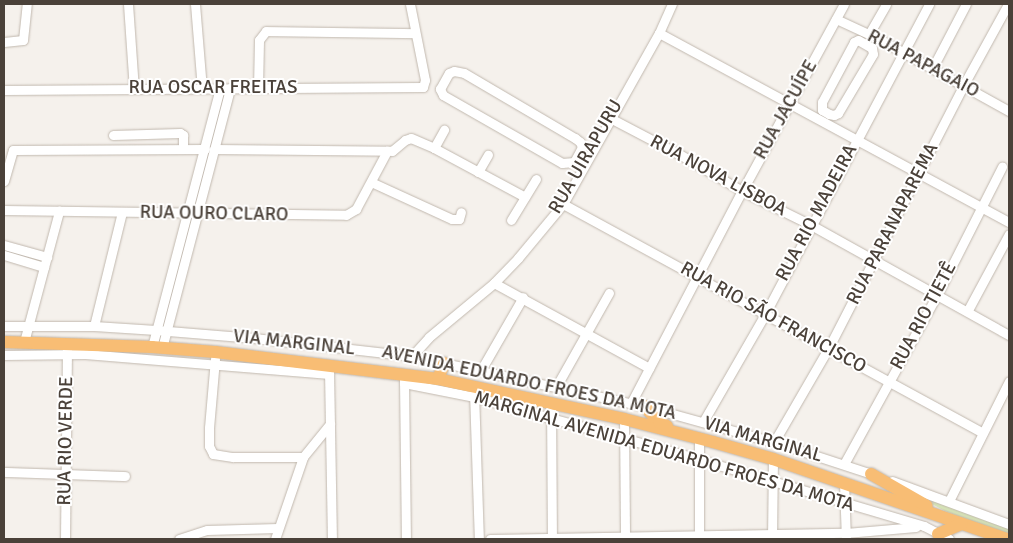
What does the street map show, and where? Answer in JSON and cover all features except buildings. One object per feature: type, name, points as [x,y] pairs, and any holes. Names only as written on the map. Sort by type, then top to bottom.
[{"type":"highway","name":"AVENIDA EDUARDO FROES DA MOTA","points":[[4,342],[24,342],[67,348],[157,347],[215,358],[404,378],[438,379],[474,392],[551,402],[699,438],[773,459],[1007,539]]},
{"type":"highway","points":[[438,379],[444,363]]},
{"type":"highway","points":[[644,406],[659,422],[683,434]]},
{"type":"highway","points":[[871,474],[926,504],[939,515]]},
{"type":"highway","name":"AVENIDA EDUARDO FROES DA MOTA","points":[[967,526],[994,539]]},
{"type":"highway","points":[[941,537],[967,526]]},
{"type":"street","points":[[4,42],[21,41],[25,34],[27,4]]},
{"type":"street","points":[[128,4],[134,89]]},
{"type":"street","points":[[195,4],[202,89]]},
{"type":"street","points":[[410,4],[424,84],[440,89],[446,98],[562,163],[574,162],[581,151],[581,144],[576,138],[464,73],[451,72],[440,89]]},
{"type":"street","name":"RUA UIRAPURU","points":[[412,356],[429,337],[494,282],[518,258],[563,204],[658,33],[672,4]]},
{"type":"street","name":"RUA JACUÍPE","points":[[631,403],[742,191],[844,4]]},
{"type":"street","points":[[869,34],[886,4]]},
{"type":"street","name":"RUA RIO MADEIRA","points":[[703,422],[764,314],[929,4]]},
{"type":"street","points":[[933,67],[966,4]]},
{"type":"street","name":"RUA PARANAPAREMA","points":[[774,442],[828,349],[963,86],[1008,4]]},
{"type":"street","name":"RUA PAPAGAIO","points":[[836,19],[933,67],[1009,111]]},
{"type":"street","points":[[258,88],[259,40],[266,31],[415,32]]},
{"type":"street","points":[[658,33],[789,103],[825,117],[856,140],[1009,222]]},
{"type":"street","points":[[858,40],[870,46],[873,54],[838,113],[825,117],[822,110],[822,102],[854,42],[858,40]]},
{"type":"street","name":"RUA OSCAR FREITAS","points":[[4,90],[202,89],[424,84]]},
{"type":"street","points":[[157,347],[166,330],[225,88]]},
{"type":"street","name":"RUA NOVA LISBOA","points":[[610,118],[679,154],[742,191],[811,225],[937,295],[968,310],[1009,335]]},
{"type":"street","points":[[434,148],[444,130]]},
{"type":"street","points":[[114,135],[180,132],[183,135],[183,149]]},
{"type":"street","points":[[4,181],[13,150],[395,150],[405,140],[410,138],[434,148],[525,197]]},
{"type":"street","points":[[157,347],[156,330],[186,213],[209,149]]},
{"type":"street","name":"RUA OURO CLARO","points":[[4,210],[346,216],[356,208],[387,150]]},
{"type":"street","points":[[478,172],[488,155]]},
{"type":"street","name":"RUA RIO TIETÊ","points":[[844,464],[937,295],[1002,166]]},
{"type":"street","points":[[511,220],[536,179]]},
{"type":"street","points":[[371,182],[452,219],[459,219],[461,212]]},
{"type":"street","name":"RUA RIO SÃO FRANCISCO","points":[[563,204],[983,433]]},
{"type":"street","points":[[24,342],[59,211]]},
{"type":"street","points":[[94,326],[122,212]]},
{"type":"street","points":[[968,310],[1009,234]]},
{"type":"street","points":[[4,245],[47,256]]},
{"type":"street","points":[[4,256],[44,267]]},
{"type":"street","points":[[494,282],[649,368]]},
{"type":"street","points":[[556,387],[609,293]]},
{"type":"street","points":[[481,370],[523,297]]},
{"type":"street","name":"VIA MARGINAL","points":[[4,326],[94,326],[166,330],[412,356],[631,403],[703,422],[844,464],[1009,524]]},
{"type":"street","points":[[4,355],[67,348],[215,358],[209,428],[209,446],[212,454],[232,457],[303,457]]},
{"type":"street","name":"RUA RIO VERDE","points":[[65,539],[67,348]]},
{"type":"street","points":[[329,369],[332,539]]},
{"type":"street","points":[[404,378],[406,539]]},
{"type":"street","name":"MARGINAL AVENIDA EDUARDO FROES DA MOTA","points":[[404,378],[474,392],[551,419],[698,459],[924,526],[941,537]]},
{"type":"street","points":[[949,501],[1009,383]]},
{"type":"street","points":[[474,392],[479,539]]},
{"type":"street","points":[[551,402],[552,538]]},
{"type":"street","points":[[624,419],[625,537]]},
{"type":"street","points":[[275,539],[303,457],[330,424]]},
{"type":"street","points":[[699,438],[699,537]]},
{"type":"street","points":[[772,536],[773,459]]},
{"type":"street","points":[[4,472],[125,476]]},
{"type":"street","points":[[844,483],[846,536]]},
{"type":"street","points":[[490,539],[846,536],[924,526]]},
{"type":"street","points":[[179,539],[207,530],[278,528]]},
{"type":"green space","points":[[902,488],[1009,529],[1009,537],[945,511]]}]
